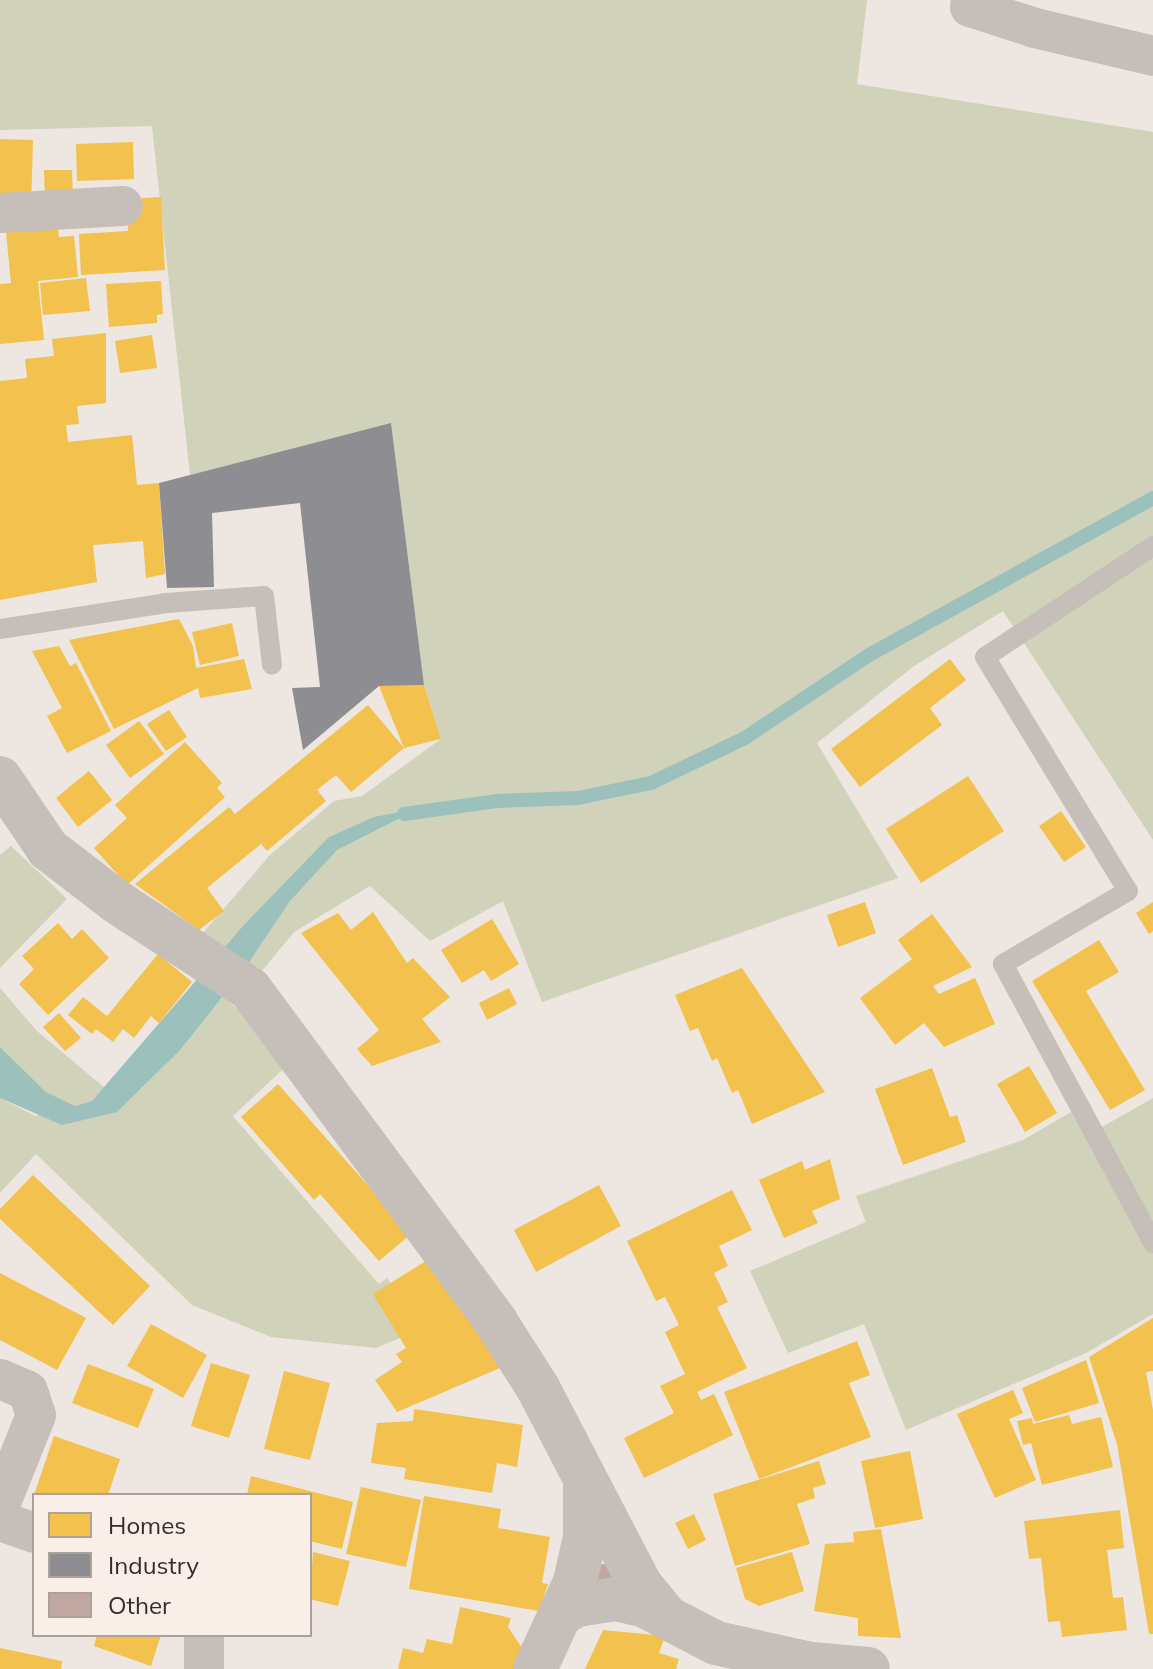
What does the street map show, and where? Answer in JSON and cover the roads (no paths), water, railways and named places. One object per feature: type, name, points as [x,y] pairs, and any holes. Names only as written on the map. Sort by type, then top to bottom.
[{"type":"street","points":[[971,0],[970,7],[1035,28],[1153,56]]},
{"type":"street","points":[[0,213],[123,206]]},
{"type":"street","points":[[0,778],[48,849],[190,951],[250,989],[496,1322],[538,1388],[584,1485],[640,1584],[665,1615]]},
{"type":"street","points":[[0,1379],[28,1391],[36,1415],[0,1505]]},
{"type":"street","points":[[535,1669],[562,1614],[585,1537],[584,1485]]},
{"type":"street","points":[[0,1521],[32,1532]]},
{"type":"street","points":[[562,1614],[577,1605],[616,1599],[665,1615],[716,1643],[811,1664],[868,1669]]},
{"type":"street","points":[[204,1637],[204,1669]]},
{"type":"lane","points":[[1153,546],[985,657],[1128,891],[1003,964],[1153,1243]]},
{"type":"lane","points":[[0,629],[166,603],[264,596],[272,665]]},
{"type":"water","points":[[420,808],[337,850],[290,901],[243,971],[180,1050],[117,1112],[62,1125],[0,1098],[0,1047],[46,1092],[75,1106],[92,1101],[243,926],[329,837],[374,817]]},
{"type":"waterway","points":[[404,814],[496,801],[578,798],[651,783],[745,738],[869,655],[1153,498]]}]
